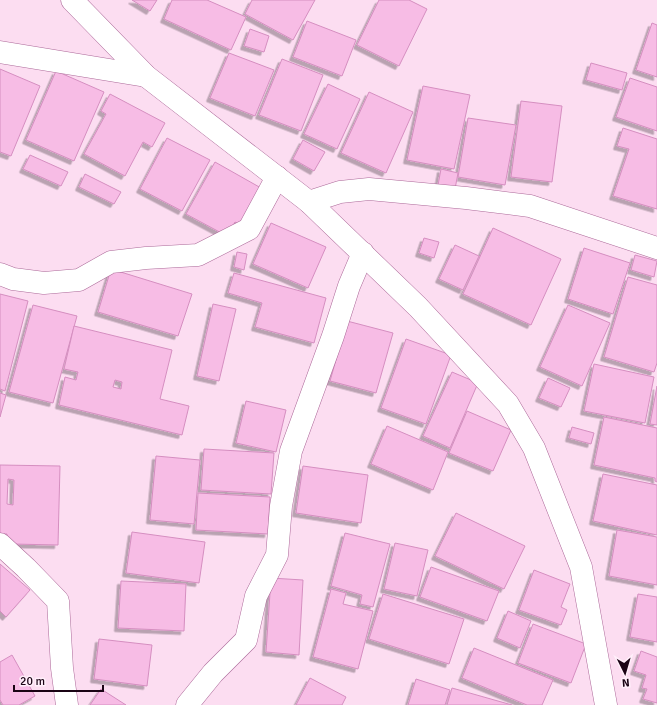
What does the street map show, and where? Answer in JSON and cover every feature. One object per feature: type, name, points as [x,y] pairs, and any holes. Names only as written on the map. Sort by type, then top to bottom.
[{"type":"street","points":[[72,0],[146,76],[309,202],[418,307],[508,404],[534,448],[581,568],[606,705]]},
{"type":"street","points":[[0,52],[146,76]]},
{"type":"street","points":[[0,274],[13,279],[44,283],[80,280],[111,262],[198,255],[249,229],[277,177]]},
{"type":"street","points":[[309,202],[340,192],[369,189],[466,198],[530,206],[657,248]]},
{"type":"street","points":[[187,705],[212,673],[246,640],[256,596],[277,555],[281,506],[291,451],[333,336],[349,286],[363,254]]},
{"type":"street","points":[[0,544],[58,601],[62,668],[68,705]]},
{"type":"building","points":[[132,0],[157,0],[150,11]]},
{"type":"building","points":[[172,0],[207,0],[246,17],[231,50],[164,19]]},
{"type":"building","points":[[252,0],[315,0],[293,40],[245,14]]},
{"type":"building","points":[[379,0],[409,0],[427,9],[399,66],[357,45]]},
{"type":"building","points":[[307,21],[356,40],[342,76],[293,57]]},
{"type":"building","points":[[652,23],[657,25],[657,77],[636,70]]},
{"type":"building","points":[[250,29],[269,36],[264,52],[244,46]]},
{"type":"building","points":[[229,53],[274,70],[255,116],[210,98]]},
{"type":"building","points":[[282,59],[323,75],[301,131],[259,115]]},
{"type":"building","points":[[591,63],[627,73],[622,90],[586,80]]},
{"type":"building","points":[[0,69],[40,86],[11,156],[0,152]]},
{"type":"building","points":[[56,71],[104,92],[74,161],[26,140]]},
{"type":"building","points":[[630,78],[657,87],[657,131],[616,117]]},
{"type":"building","points":[[328,84],[360,99],[337,149],[304,134]]},
{"type":"building","points":[[423,86],[470,95],[454,169],[407,160]]},
{"type":"building","points":[[369,92],[413,112],[386,173],[341,153]]},
{"type":"building","points":[[110,94],[165,123],[152,147],[143,142],[125,176],[84,154],[106,114],[101,111]]},
{"type":"building","points":[[521,101],[562,106],[552,182],[511,177]]},
{"type":"building","points":[[468,118],[516,125],[505,185],[458,177]]},
{"type":"building","points":[[623,128],[657,139],[657,209],[613,196],[629,149],[617,146]]},
{"type":"building","points":[[167,138],[210,160],[182,211],[140,189]]},
{"type":"building","points":[[303,140],[325,152],[314,171],[293,159]]},
{"type":"building","points":[[30,155],[68,172],[61,186],[23,169]]},
{"type":"building","points":[[215,162],[261,188],[240,225],[235,222],[227,236],[186,214]]},
{"type":"building","points":[[441,169],[458,173],[455,189],[438,185]]},
{"type":"building","points":[[85,174],[121,192],[114,204],[79,187]]},
{"type":"building","points":[[271,223],[326,247],[308,288],[253,264]]},
{"type":"building","points":[[493,228],[561,259],[531,325],[463,294]]},
{"type":"building","points":[[424,238],[439,242],[434,258],[419,253]]},
{"type":"building","points":[[455,245],[479,256],[463,290],[439,279]]},
{"type":"building","points":[[584,248],[630,263],[613,314],[568,299]]},
{"type":"building","points":[[237,252],[247,254],[244,270],[234,267]]},
{"type":"building","points":[[635,255],[657,261],[654,277],[631,270]]},
{"type":"building","points":[[111,269],[192,294],[178,336],[98,312]]},
{"type":"building","points":[[234,273],[326,298],[314,343],[255,327],[262,303],[228,293]]},
{"type":"building","points":[[628,277],[657,285],[657,363],[654,372],[604,357]]},
{"type":"building","points":[[0,294],[28,301],[5,391],[0,389]]},
{"type":"building","points":[[213,304],[236,309],[219,381],[197,376]]},
{"type":"building","points":[[33,305],[77,316],[53,403],[9,392]]},
{"type":"building","points":[[568,305],[610,323],[582,386],[540,367]]},
{"type":"building","points":[[347,321],[393,333],[376,393],[330,381]]},
{"type":"building","points":[[74,326],[172,350],[160,399],[189,406],[182,435],[59,405],[65,377],[76,380],[78,372],[64,369]],"holes":[[[115,380],[122,382],[121,389],[113,387]]]},
{"type":"building","points":[[406,339],[451,355],[426,424],[381,408]]},
{"type":"building","points":[[594,364],[654,377],[645,423],[584,411]]},
{"type":"building","points":[[452,372],[478,383],[450,448],[423,436]]},
{"type":"building","points":[[548,378],[570,388],[561,407],[539,398]]},
{"type":"building","points":[[657,386],[657,425],[650,424]]},
{"type":"building","points":[[0,393],[6,395],[0,417]]},
{"type":"building","points":[[246,401],[286,410],[276,452],[236,443]]},
{"type":"building","points":[[467,411],[511,430],[493,471],[449,453]]},
{"type":"building","points":[[604,417],[657,428],[657,482],[655,481],[655,478],[594,465]]},
{"type":"building","points":[[387,426],[448,452],[433,490],[371,464]]},
{"type":"building","points":[[572,427],[594,433],[591,444],[569,438]]},
{"type":"building","points":[[204,449],[274,453],[271,494],[201,490]]},
{"type":"building","points":[[156,456],[200,460],[194,524],[150,520]]},
{"type":"building","points":[[0,465],[60,466],[58,545],[12,544],[7,542],[7,534],[0,534]],"holes":[[[8,479],[14,480],[13,505],[7,504]]]},
{"type":"building","points":[[303,466],[368,475],[361,523],[296,513]]},
{"type":"building","points":[[603,474],[657,485],[657,535],[593,521]]},
{"type":"building","points":[[198,493],[270,497],[268,534],[196,530]]},
{"type":"building","points":[[456,513],[525,546],[504,589],[435,556]]},
{"type":"building","points":[[617,530],[657,537],[657,585],[609,576]]},
{"type":"building","points":[[132,532],[205,542],[199,583],[126,573]]},
{"type":"building","points":[[345,533],[390,544],[373,607],[360,604],[362,595],[331,586]]},
{"type":"building","points":[[395,543],[428,550],[417,596],[384,589]]},
{"type":"building","points":[[0,564],[30,590],[6,617],[0,611]]},
{"type":"building","points":[[431,567],[499,591],[487,621],[420,597]]},
{"type":"building","points":[[534,570],[570,584],[561,607],[567,610],[561,625],[519,610]]},
{"type":"building","points":[[271,578],[303,580],[299,655],[266,652]]},
{"type":"building","points":[[121,581],[186,584],[184,631],[118,628]]},
{"type":"building","points":[[331,589],[346,593],[343,604],[373,611],[358,669],[313,657]]},
{"type":"building","points":[[383,594],[464,619],[449,664],[369,639]]},
{"type":"building","points":[[638,594],[657,597],[657,642],[630,637]]},
{"type":"building","points":[[508,611],[531,621],[520,648],[497,638]]},
{"type":"building","points":[[533,624],[586,644],[571,683],[518,663]]},
{"type":"building","points":[[99,639],[152,645],[147,686],[94,679]]},
{"type":"building","points":[[474,648],[553,680],[542,705],[527,705],[462,678]]},
{"type":"building","points":[[641,651],[657,657],[657,703],[643,699],[647,689],[642,688],[646,675],[634,671]]},
{"type":"building","points":[[12,655],[35,696],[19,705],[3,705],[0,700],[0,662]]},
{"type":"building","points":[[310,678],[346,697],[342,705],[296,705]]},
{"type":"building","points":[[416,679],[450,690],[445,705],[408,705]]},
{"type":"building","points":[[452,688],[512,705],[447,705]]},
{"type":"building","points":[[101,689],[126,705],[90,705]]}]
